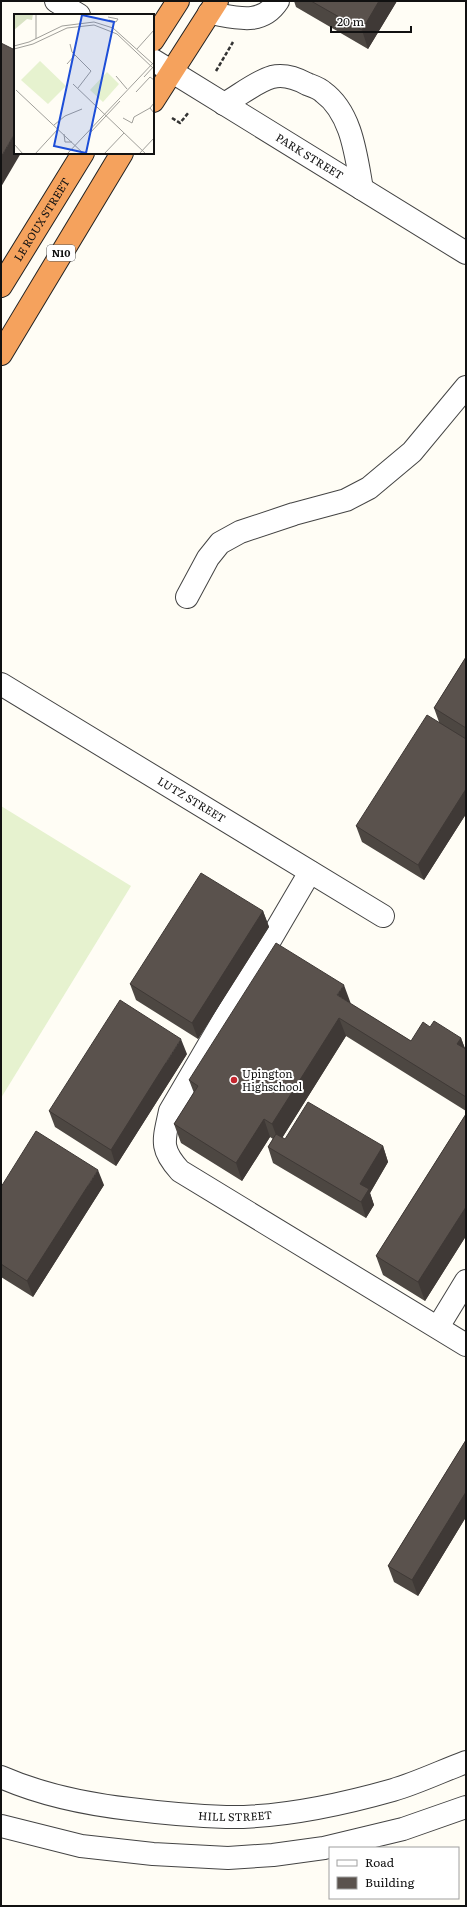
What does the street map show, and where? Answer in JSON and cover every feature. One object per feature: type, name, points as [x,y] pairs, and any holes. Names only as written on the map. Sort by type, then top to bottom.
[{"type":"highway","points":[[154,38],[178,1]]},
{"type":"highway","points":[[154,97],[162,66],[213,7]]},
{"type":"highway","name":"LE ROUX STREET","points":[[1,286],[82,154]]},
{"type":"highway","name":"N10","points":[[1,354],[121,154]]},
{"type":"street","points":[[56,1],[77,14]]},
{"type":"street","points":[[213,7],[253,19],[270,11],[278,1]]},
{"type":"street","name":"PARK STREET","points":[[162,66],[362,189],[463,244]]},
{"type":"street","points":[[224,104],[271,78],[282,76],[297,79],[322,91],[338,108],[349,130],[353,142],[362,189]]},
{"type":"street","points":[[187,597],[208,558],[220,543],[240,532],[294,514],[346,500],[369,488],[412,452],[466,387]]},
{"type":"street","name":"LUTZ STREET","points":[[1,684],[383,916]]},
{"type":"street","points":[[310,872],[170,1111],[163,1142],[169,1159],[180,1171],[466,1345]]},
{"type":"street","points":[[438,1327],[466,1281]]},
{"type":"street","name":"HILL STREET","points":[[1,1777],[51,1795],[97,1805],[164,1814],[227,1817],[265,1815],[308,1809],[355,1799],[394,1790],[466,1762]]},
{"type":"street","points":[[1,1826],[81,1846],[153,1854],[228,1858],[324,1848],[403,1829],[466,1807]]},
{"type":"green space","points":[[1,806],[131,886],[1,1098]]},
{"type":"building","points":[[311,1],[379,1],[362,30]]},
{"type":"building","points":[[1,43],[14,50],[14,135],[1,157]]},
{"type":"building","points":[[466,657],[466,728],[434,708]]},
{"type":"building","points":[[427,715],[466,739],[466,789],[418,865],[356,826]]},
{"type":"building","points":[[201,873],[263,911],[192,1023],[130,984]]},
{"type":"building","points":[[276,943],[344,985],[337,995],[411,1041],[423,1022],[430,1027],[434,1021],[461,1038],[457,1044],[466,1049],[466,1097],[339,1018],[272,1124],[264,1119],[236,1163],[174,1124],[198,1086],[189,1080]]},
{"type":"building","points":[[120,1000],[181,1039],[111,1150],[49,1111]]},
{"type":"building","points":[[308,1102],[383,1146],[360,1184],[369,1189],[361,1202],[268,1147],[276,1134],[285,1139]]},
{"type":"building","points":[[466,1114],[466,1207],[418,1282],[376,1256]]},
{"type":"building","points":[[36,1131],[98,1170],[27,1281],[1,1264],[1,1187]]},
{"type":"building","points":[[466,1440],[466,1492],[412,1580],[388,1566]]},
{"type":"place","name":"Upington Highschool","points":[[234,1080]]}]
